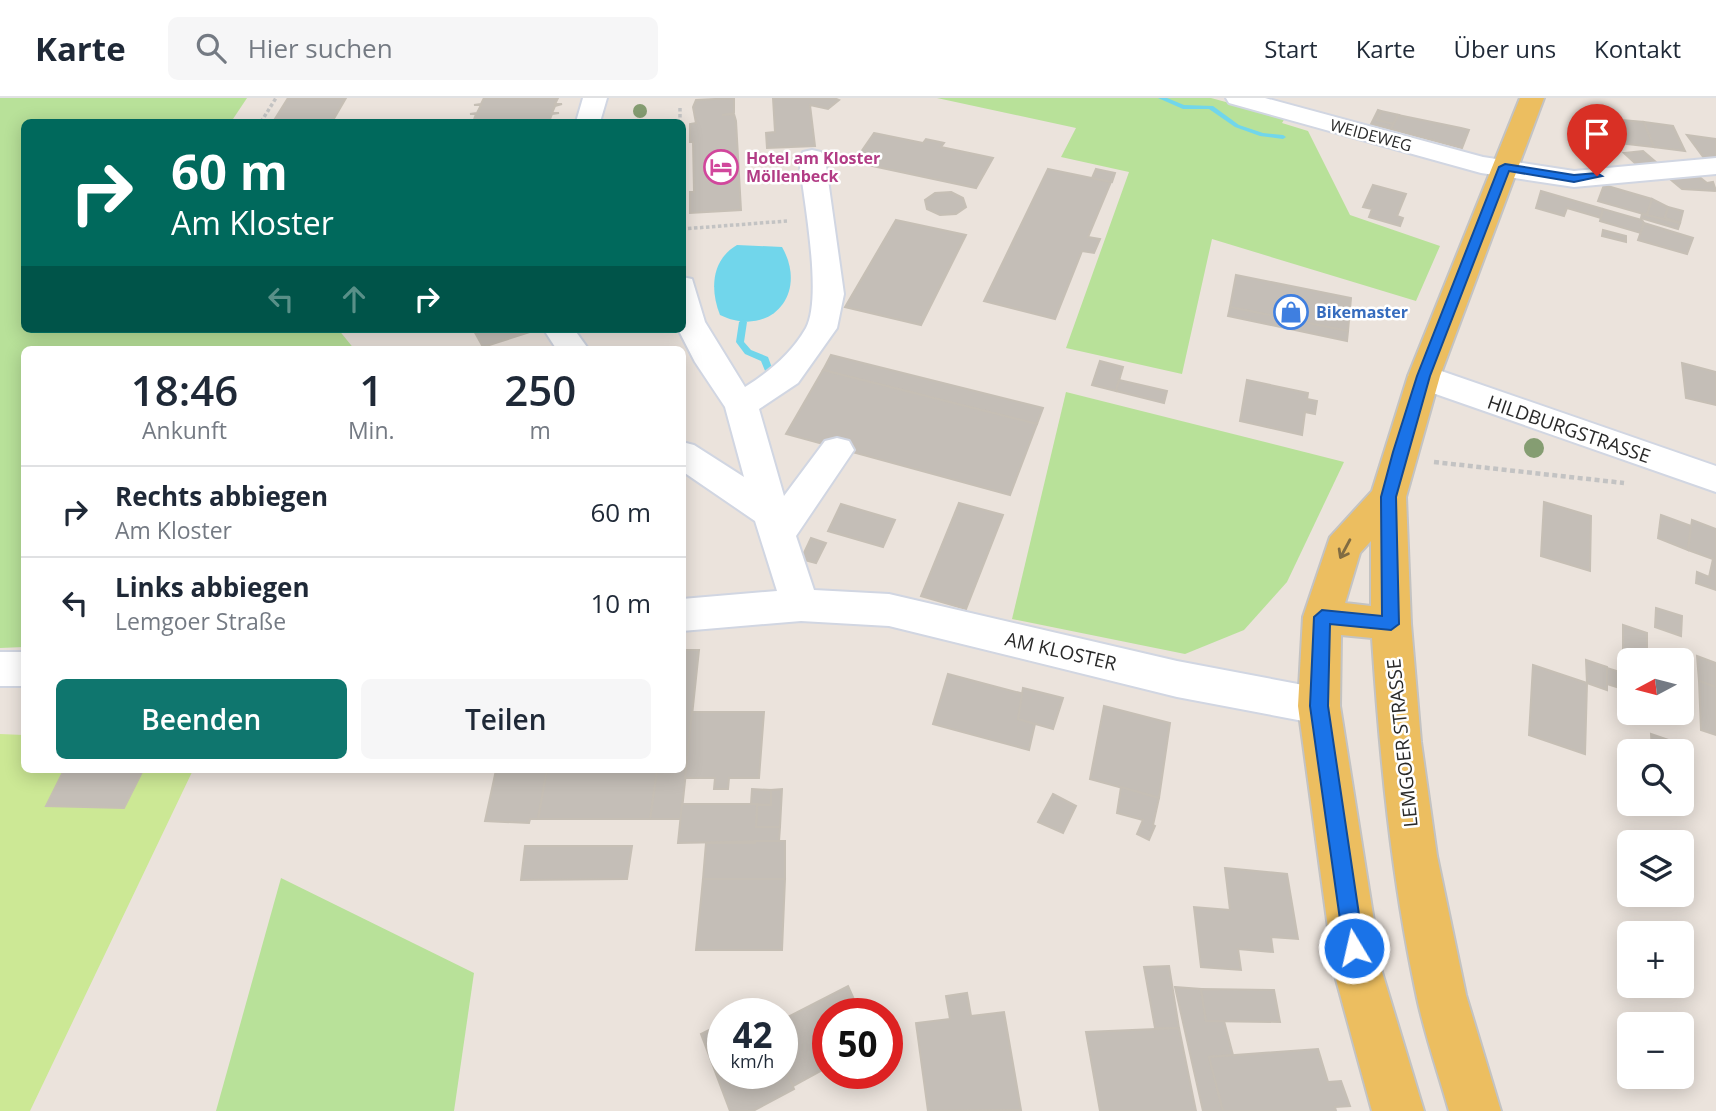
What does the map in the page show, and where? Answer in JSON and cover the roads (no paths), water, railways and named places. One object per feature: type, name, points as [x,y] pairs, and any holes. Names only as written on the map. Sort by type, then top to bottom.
[{"type":"main road","name":"LEMGOER STRASSE","points":[[1475,1111],[1441,995],[1414,856],[1400,742],[1391,624],[1388,497],[1424,376],[1532,98]]},
{"type":"main road","points":[[1388,497],[1343,547],[1322,617],[1319,706],[1358,972],[1398,1111]]},
{"type":"main road","points":[[1322,617],[1391,624]]},
{"type":"street","points":[[589,119],[595,98]]},
{"type":"street","name":"WEIDEWEG","points":[[1238,98],[1468,162],[1574,178],[1716,166]]},
{"type":"street","points":[[741,405],[787,375],[822,328],[829,294],[812,158]]},
{"type":"street","points":[[686,304],[690,322],[711,362],[741,405],[774,523],[801,606]]},
{"type":"street","name":"HILDBURGSTRASSE","points":[[1424,376],[1716,479]]},
{"type":"street","points":[[774,523],[837,450]]},
{"type":"street","points":[[686,457],[774,523]]},
{"type":"street","name":"AM KLOSTER","points":[[686,615],[801,606],[889,610],[1177,679],[1319,706]]},
{"type":"street","points":[[0,669],[21,669]]},
{"type":"water","points":[[737,245],[782,247],[789,264],[791,281],[780,308],[755,321],[738,321],[720,315],[717,305],[714,286],[718,267],[728,251]]},
{"type":"waterway","points":[[1161,98],[1183,107],[1211,107],[1237,126],[1262,135],[1283,137]]},
{"type":"waterway","points":[[743,322],[740,342],[748,352],[765,359],[771,376]]},
{"type":"place","name":"Hotel am Kloster Möllenbeck","points":[[721,167]]},
{"type":"place","name":"Bikemaster","points":[[1291,312]]}]
